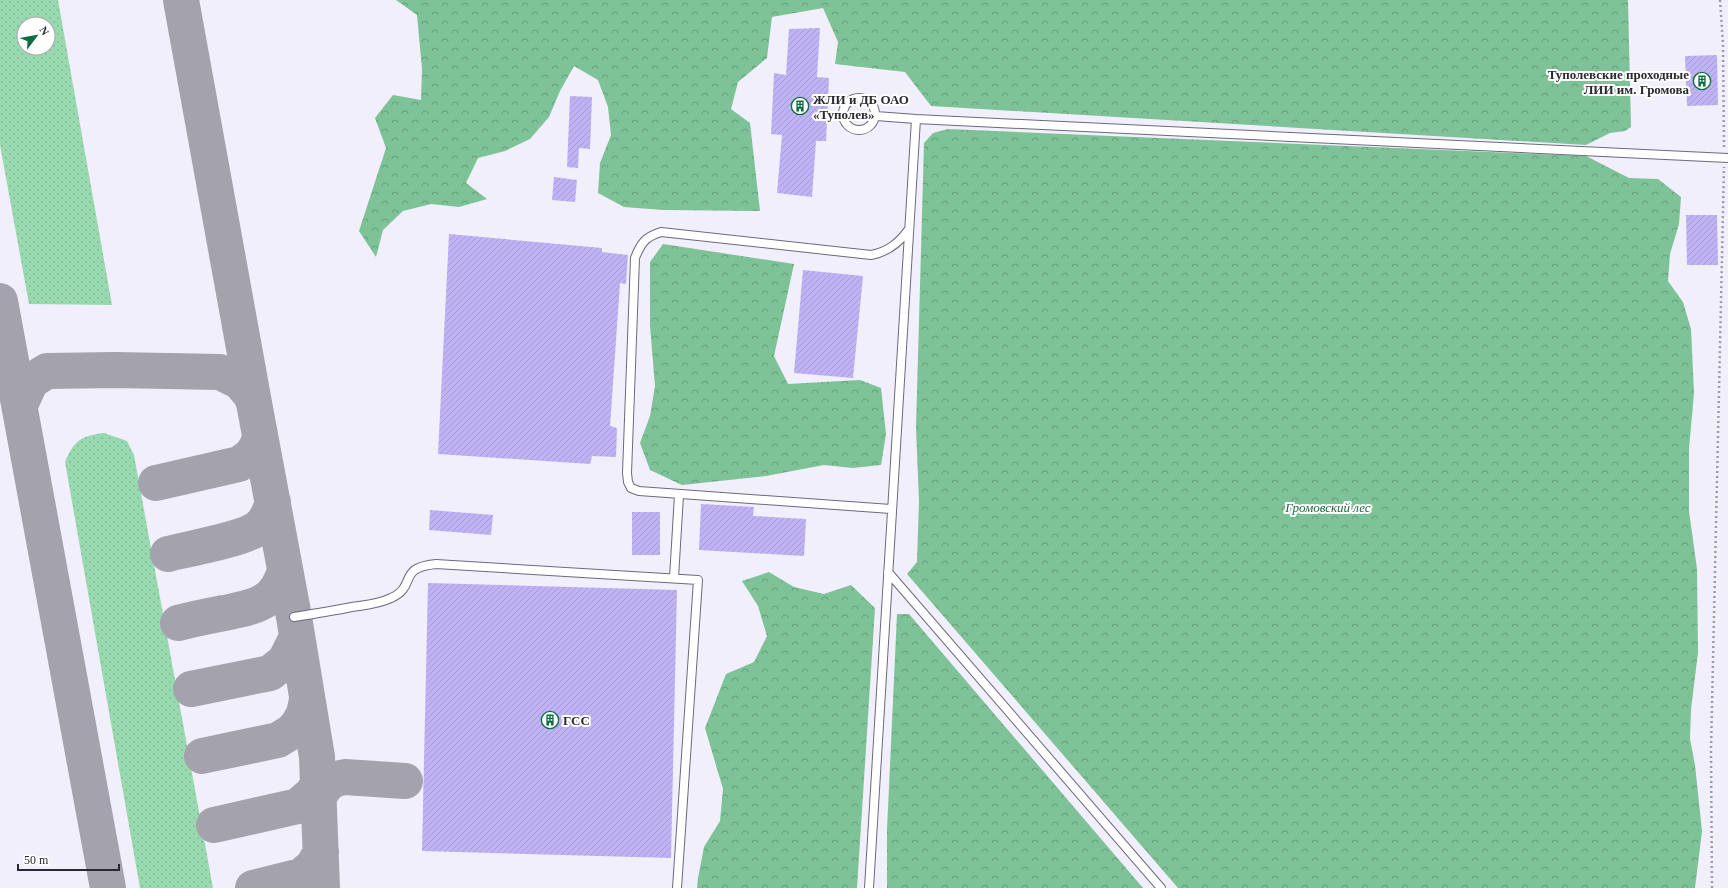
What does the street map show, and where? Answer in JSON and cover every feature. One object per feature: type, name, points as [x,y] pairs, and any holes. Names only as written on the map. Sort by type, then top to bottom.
[{"type":"lane","points":[[862,98],[872,104],[876,116],[870,126],[859,131],[848,126],[844,122],[843,110],[851,100],[862,98]]},
{"type":"lane","points":[[876,116],[1726,157]]},
{"type":"lane","points":[[869,888],[891,508],[916,119]]},
{"type":"lane","points":[[891,508],[679,495],[639,491],[631,488],[628,482],[635,258],[639,247],[649,236],[661,232],[871,255],[887,251],[901,240],[909,229]]},
{"type":"lane","points":[[674,578],[679,495]]},
{"type":"lane","points":[[294,617],[373,604],[391,598],[404,589],[408,576],[412,570],[422,565],[444,564],[698,580],[677,888]]},
{"type":"lane","points":[[888,572],[1161,888]]},
{"type":"path","points":[[1712,888],[1712,742],[1726,157],[1723,44],[1720,0]]},
{"type":"green space","points":[[0,0],[58,0],[112,305],[29,304],[0,145]]},
{"type":"green space","points":[[396,0],[1628,0],[1631,127],[1625,131],[1610,133],[1586,145],[931,106],[905,72],[835,64],[838,42],[823,8],[772,17],[767,58],[738,82],[731,109],[750,123],[760,211],[663,210],[624,207],[598,193],[600,163],[611,135],[608,107],[598,80],[574,66],[560,91],[549,117],[530,139],[505,151],[478,158],[466,183],[487,199],[459,207],[431,204],[403,211],[383,230],[376,257],[359,231],[386,148],[375,118],[393,95],[421,100],[422,69],[417,15]]},
{"type":"green space","name":"Громовский лес","points":[[948,129],[1586,156],[1629,178],[1658,179],[1681,197],[1679,224],[1670,254],[1668,281],[1683,302],[1691,329],[1694,393],[1689,449],[1689,511],[1697,569],[1698,653],[1691,709],[1690,739],[1695,765],[1702,831],[1695,888],[1178,888],[907,574],[917,562],[919,501],[916,428],[924,143],[933,133]]},
{"type":"green space","points":[[663,244],[794,264],[774,356],[788,384],[860,380],[881,388],[886,434],[881,465],[853,468],[824,465],[766,476],[682,485],[650,470],[640,443],[650,416],[655,386],[650,326],[650,262]]},
{"type":"green space","points":[[104,433],[127,441],[134,455],[213,888],[140,888],[65,462],[75,444],[83,438]]},
{"type":"green space","points":[[769,572],[794,587],[824,594],[851,585],[875,608],[857,888],[697,888],[704,847],[720,821],[723,789],[705,728],[726,674],[754,662],[767,636],[758,606],[742,581]]},
{"type":"green space","points":[[897,614],[909,614],[1143,888],[887,888],[887,830]]},
{"type":"building","name":"ЖЛИ и ДБ ОАО «Туполев»","points":[[820,28],[817,77],[829,78],[826,141],[816,141],[812,197],[777,193],[782,135],[771,134],[774,73],[786,75],[789,29]]},
{"type":"building","name":"Туполевские проходные ЛИИ им. Громова","points":[[1717,55],[1718,105],[1687,106],[1685,56]]},
{"type":"building","points":[[570,96],[592,97],[590,149],[579,148],[578,168],[567,167]]},
{"type":"building","points":[[554,177],[577,180],[575,202],[552,200]]},
{"type":"building","points":[[1686,215],[1717,215],[1718,265],[1687,265]]},
{"type":"building","points":[[449,234],[602,248],[602,252],[628,255],[626,284],[620,283],[610,426],[617,428],[616,457],[592,456],[590,464],[438,454]]},
{"type":"building","points":[[803,270],[863,276],[853,378],[794,373]]},
{"type":"building","points":[[701,504],[754,507],[753,516],[806,519],[804,556],[699,550]]},
{"type":"building","points":[[430,510],[493,515],[491,535],[429,530]]},
{"type":"building","points":[[632,512],[660,512],[660,555],[632,555]]},
{"type":"building","name":"ГСС","points":[[428,583],[677,590],[671,858],[422,851]]},
{"type":"taxiway","points":[[181,0],[254,403]]},
{"type":"taxiway","points":[[0,301],[108,888]]},
{"type":"taxiway","points":[[20,405],[31,381],[47,371],[115,370],[220,372],[240,382],[251,395],[254,403],[294,617],[317,757],[322,888]]},
{"type":"taxiway","points":[[156,483],[239,464],[253,453],[260,437]]},
{"type":"taxiway","points":[[168,554],[229,540],[251,532],[263,523],[273,502]]},
{"type":"taxiway","points":[[178,623],[254,606],[270,597],[276,590],[285,570]]},
{"type":"taxiway","points":[[191,689],[270,673],[284,662],[297,637]]},
{"type":"taxiway","points":[[202,756],[278,740],[291,732],[297,726],[304,714],[307,700]]},
{"type":"taxiway","points":[[319,798],[329,783],[336,779],[345,777],[405,781]]},
{"type":"taxiway","points":[[214,825],[298,806],[312,794],[319,782]]},
{"type":"taxiway","points":[[253,888],[301,876],[313,866],[321,852]]},
{"type":"place","name":"Туполевские проходные ЛИИ им. Громова","points":[[1702,81]]},
{"type":"place","name":"ЖЛИ и ДБ ОАО «Туполев»","points":[[800,106]]},
{"type":"place","name":"ГСС","points":[[550,720]]}]
